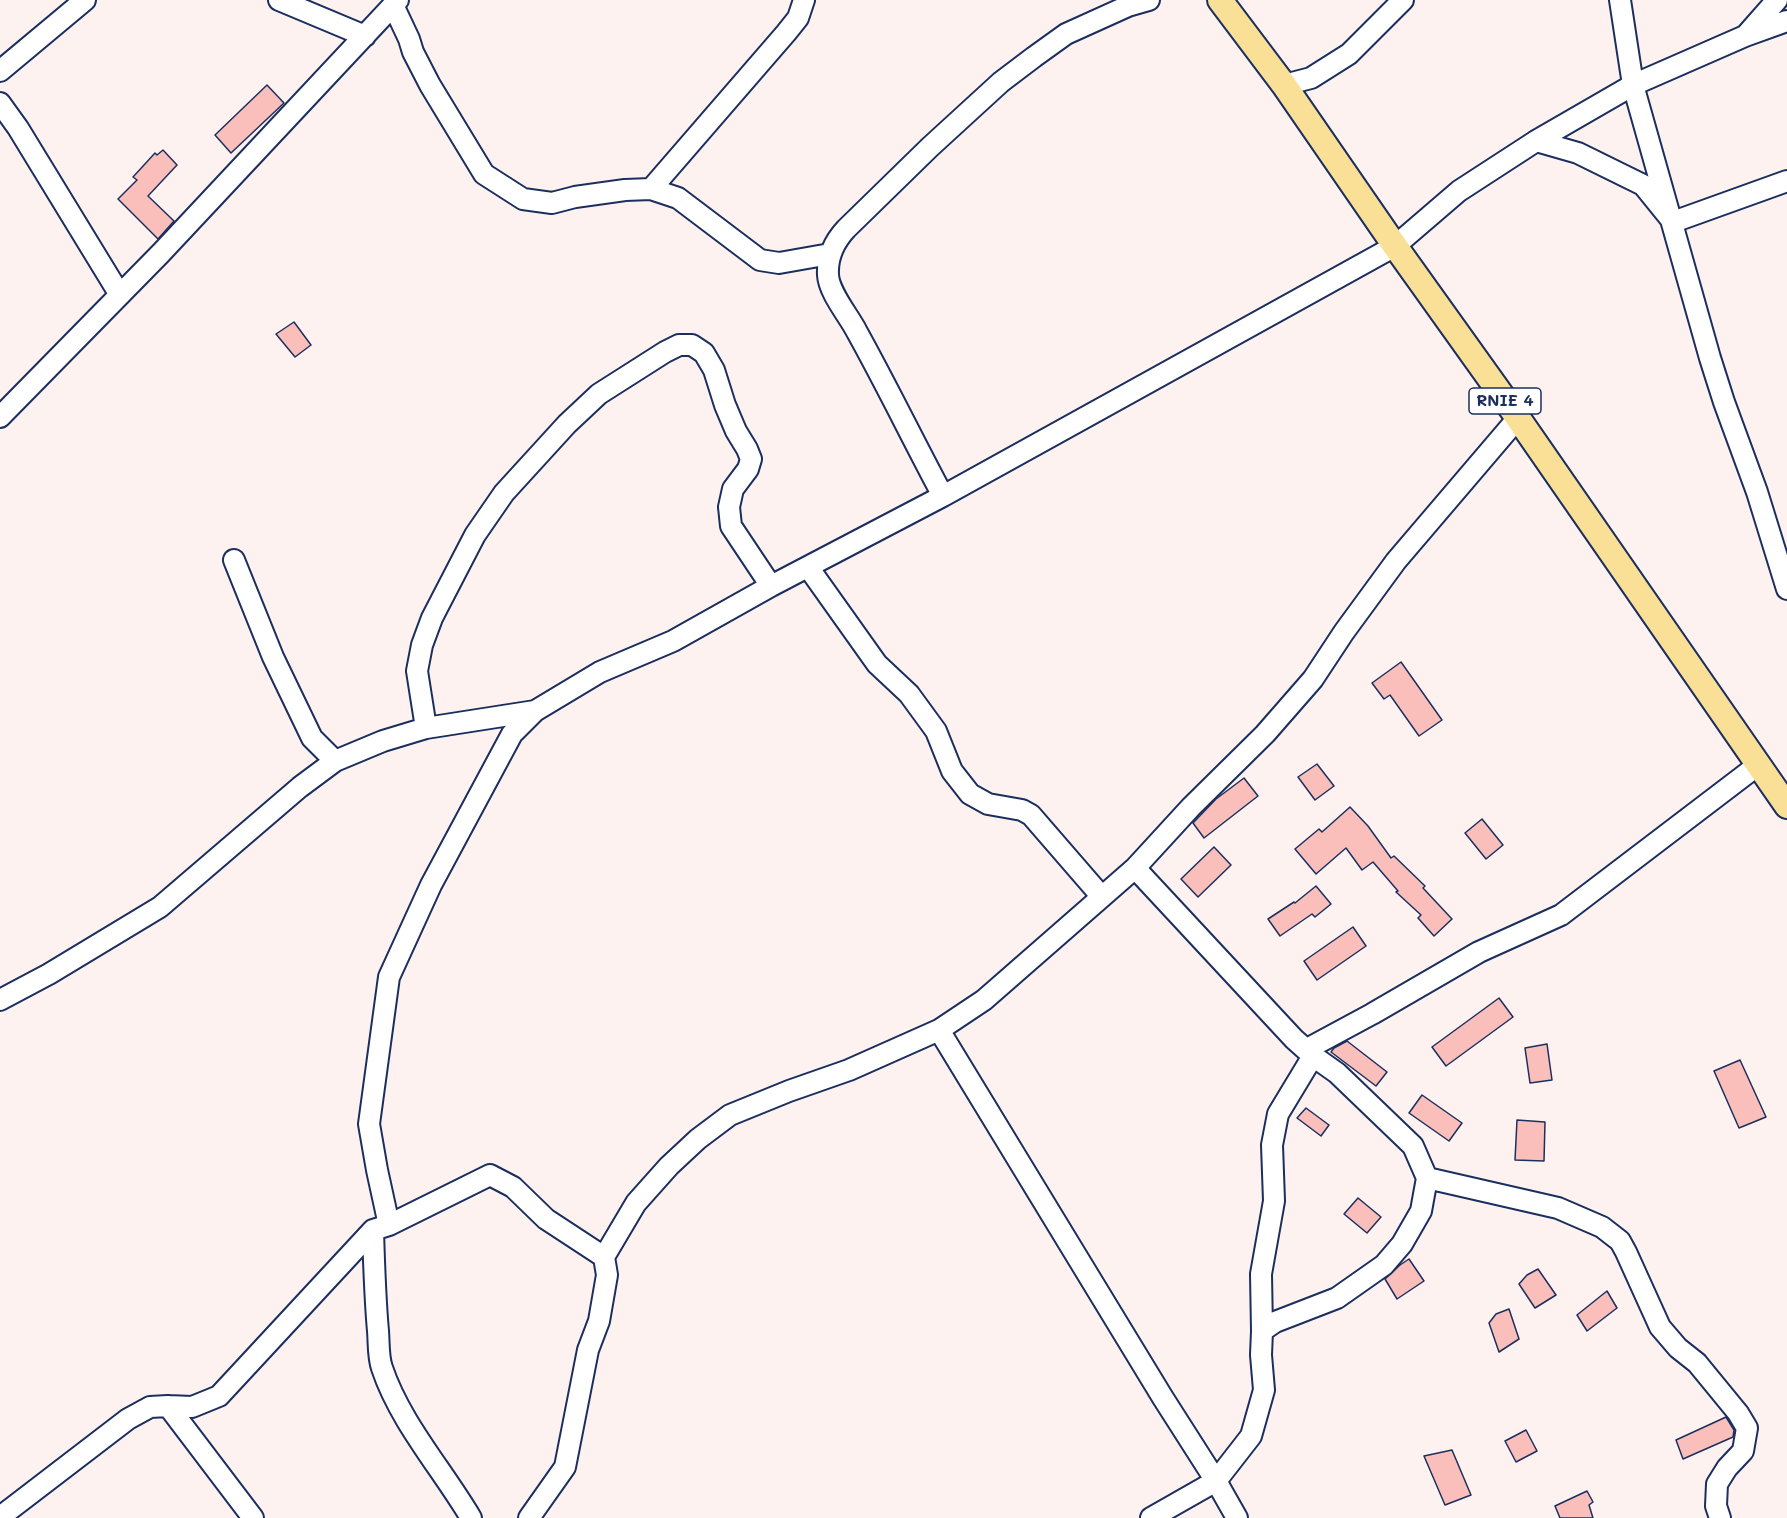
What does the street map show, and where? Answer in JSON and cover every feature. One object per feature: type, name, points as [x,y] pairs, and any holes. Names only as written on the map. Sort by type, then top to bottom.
[{"type":"main road","name":"RNIE 4","points":[[1220,0],[1284,85],[1787,806]]},
{"type":"street","points":[[0,71],[85,0]]},
{"type":"street","points":[[279,0],[365,36]]},
{"type":"street","points":[[651,189],[786,33],[798,18],[804,0]]},
{"type":"street","points":[[943,496],[835,294],[828,277],[830,254],[837,239],[846,229],[1001,82],[1066,34],[1128,6],[1149,0]]},
{"type":"street","points":[[1284,85],[1311,78],[1348,54],[1402,0]]},
{"type":"street","points":[[1620,0],[1633,86],[1710,358],[1757,492],[1787,589]]},
{"type":"street","points":[[1745,36],[1777,0]]},
{"type":"street","points":[[0,417],[120,295],[396,3],[413,52],[430,85],[484,174],[523,199],[552,203],[574,197],[651,189],[678,198],[760,260],[779,263],[830,254]]},
{"type":"street","points":[[471,1518],[413,1429],[392,1392],[381,1366],[375,1297],[381,1227],[377,1170],[369,1124],[389,977],[431,885],[512,734],[535,711],[600,672],[673,641],[771,586],[943,496],[1395,246],[1459,191],[1536,141],[1633,86],[1745,36],[1787,21]]},
{"type":"street","points":[[0,103],[18,128],[120,295]]},
{"type":"street","points":[[1536,141],[1578,153],[1643,185],[1673,222]]},
{"type":"street","points":[[1673,222],[1787,181]]},
{"type":"street","points":[[426,728],[417,670],[422,645],[432,618],[475,535],[504,493],[567,424],[599,394],[679,345],[692,345],[704,353],[714,370],[736,431],[751,459],[748,469],[733,489],[729,507],[731,526],[771,586]]},
{"type":"street","points":[[530,1518],[565,1467],[588,1350],[599,1321],[607,1275],[604,1257],[636,1203],[662,1173],[698,1138],[730,1115],[849,1070],[939,1030],[984,1000],[1135,868],[1191,807],[1265,734],[1313,679],[1396,561],[1518,418]]},
{"type":"street","points":[[234,560],[273,657],[312,738],[335,761]]},
{"type":"street","points":[[808,567],[877,664],[909,694],[936,731],[952,771],[970,794],[988,804],[1022,810],[1031,814],[1102,897]]},
{"type":"street","points":[[0,1000],[49,974],[160,907],[300,787],[335,761],[384,741],[426,728],[535,711]]},
{"type":"street","points":[[1151,1518],[1216,1481],[1251,1436],[1264,1390],[1261,1355],[1261,1274],[1274,1200],[1272,1145],[1278,1114],[1310,1053],[1479,952],[1561,915],[1758,765]]},
{"type":"street","points":[[1135,868],[1294,1040],[1337,1073],[1413,1146],[1426,1178],[1421,1211],[1402,1244],[1384,1265],[1337,1298],[1275,1322],[1262,1331]]},
{"type":"street","points":[[939,1030],[1237,1518]]},
{"type":"street","points":[[0,1517],[128,1419],[150,1407],[192,1407],[219,1395],[381,1227],[490,1175],[513,1187],[546,1219],[604,1257]]},
{"type":"street","points":[[1426,1178],[1558,1208],[1602,1227],[1620,1241],[1660,1327],[1678,1348],[1697,1363],[1738,1413],[1747,1428],[1743,1451],[1727,1468],[1717,1484],[1716,1506],[1720,1518]]},
{"type":"street","points":[[168,1406],[253,1518]]},
{"type":"building","points":[[267,85],[284,103],[231,153],[215,135]]},
{"type":"building","points":[[163,150],[177,165],[148,196],[174,221],[158,239],[118,199],[137,180],[133,177],[155,153],[157,155]]},
{"type":"building","points":[[294,322],[311,345],[295,357],[276,334]]},
{"type":"building","points":[[1401,662],[1442,720],[1419,736],[1390,695],[1384,699],[1372,683]]},
{"type":"building","points":[[1317,764],[1334,786],[1315,800],[1298,777]]},
{"type":"building","points":[[1244,778],[1258,796],[1204,838],[1193,823],[1216,799]]},
{"type":"building","points":[[1350,807],[1368,826],[1391,858],[1394,856],[1425,886],[1423,888],[1452,919],[1434,936],[1418,918],[1421,915],[1396,892],[1398,891],[1373,862],[1362,870],[1346,848],[1316,874],[1295,849],[1319,829],[1322,832]]},
{"type":"building","points":[[1482,819],[1503,845],[1486,859],[1465,833]]},
{"type":"building","points":[[1214,847],[1231,865],[1198,897],[1181,879]]},
{"type":"building","points":[[1316,886],[1331,904],[1315,917],[1312,914],[1280,936],[1268,919],[1295,903]]},
{"type":"building","points":[[1353,927],[1366,946],[1317,980],[1304,961]]},
{"type":"building","points":[[1499,998],[1513,1017],[1446,1066],[1432,1047]]},
{"type":"building","points":[[1347,1041],[1387,1072],[1376,1086],[1331,1052]]},
{"type":"building","points":[[1547,1044],[1552,1080],[1530,1083],[1525,1048]]},
{"type":"building","points":[[1740,1060],[1766,1117],[1739,1128],[1714,1071]]},
{"type":"building","points":[[1422,1095],[1462,1123],[1449,1141],[1409,1113]]},
{"type":"building","points":[[1306,1108],[1329,1125],[1321,1136],[1297,1118]]},
{"type":"building","points":[[1517,1120],[1545,1122],[1544,1161],[1515,1160]]},
{"type":"building","points":[[1358,1198],[1381,1217],[1367,1233],[1344,1214]]},
{"type":"building","points":[[1409,1259],[1424,1281],[1397,1299],[1385,1279]]},
{"type":"building","points":[[1538,1269],[1556,1295],[1535,1308],[1519,1284],[1527,1275]]},
{"type":"building","points":[[1607,1291],[1617,1308],[1587,1331],[1577,1315]]},
{"type":"building","points":[[1509,1309],[1519,1339],[1499,1352],[1489,1323],[1496,1314]]},
{"type":"building","points":[[1726,1417],[1734,1430],[1733,1437],[1683,1459],[1676,1440]]},
{"type":"building","points":[[1526,1430],[1537,1451],[1516,1462],[1505,1441]]},
{"type":"building","points":[[1452,1450],[1471,1495],[1445,1505],[1424,1456]]},
{"type":"building","points":[[1587,1491],[1593,1502],[1589,1505],[1593,1518],[1560,1518],[1555,1506]]}]
